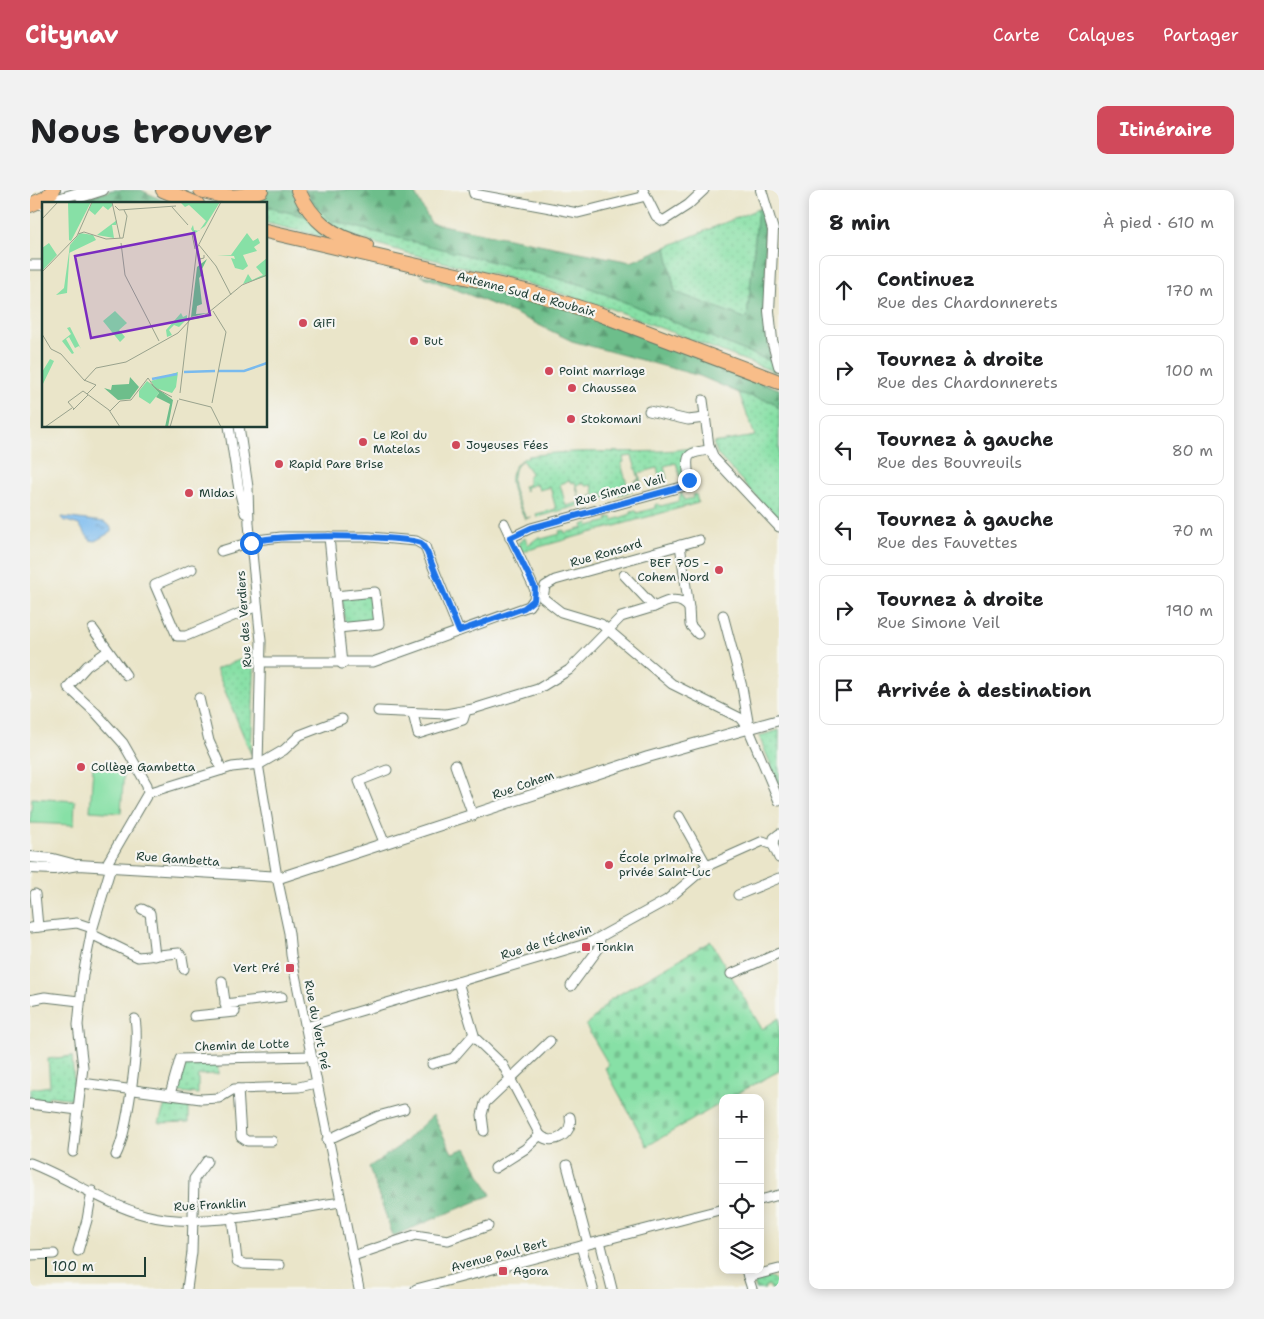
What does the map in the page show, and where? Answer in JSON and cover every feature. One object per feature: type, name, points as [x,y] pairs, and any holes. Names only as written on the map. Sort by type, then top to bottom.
[{"type":"highway","points":[[36,208],[53,190]]},
{"type":"highway","points":[[152,190],[179,202]]},
{"type":"highway","points":[[163,190],[192,202]]},
{"type":"highway","points":[[201,190],[235,197],[261,190]]},
{"type":"highway","points":[[298,190],[308,210],[334,234],[412,259]]},
{"type":"highway","name":"Antenne Sud de Roubaix","points":[[268,226],[491,278],[583,304],[779,377]]},
{"type":"highway","name":"Antenne Sud de Roubaix","points":[[268,231],[422,266],[568,304],[630,325],[779,382]]},
{"type":"highway","points":[[268,234],[330,246]]},
{"type":"street","points":[[53,202],[88,190]]},
{"type":"street","points":[[63,202],[103,190]]},
{"type":"street","points":[[473,190],[474,194],[578,213],[645,193],[656,216],[663,221],[688,205],[704,190]]},
{"type":"street","points":[[761,190],[772,226],[774,243],[779,259]]},
{"type":"street","points":[[766,190],[779,225]]},
{"type":"street","points":[[774,243],[769,311],[778,362]]},
{"type":"street","points":[[779,266],[774,277],[774,300],[779,346]]},
{"type":"street","points":[[703,400],[710,450],[717,462],[779,527]]},
{"type":"street","points":[[649,411],[688,420],[705,418]]},
{"type":"street","name":"Rue des Verdiers","points":[[229,428],[239,490],[250,532]]},
{"type":"street","name":"Rue des Verdiers","points":[[239,428],[248,487],[261,662],[258,764]]},
{"type":"street","name":"Rue Simone Veil","points":[[510,538],[531,528],[685,486],[689,480],[686,464],[689,455],[692,452],[710,450]]},
{"type":"street","points":[[504,523],[510,538],[545,601],[561,612],[596,621],[608,628],[668,680],[740,718],[750,730]]},
{"type":"street","points":[[221,551],[257,540],[281,537],[370,537],[421,543],[427,552],[459,631]]},
{"type":"street","points":[[329,537],[342,664]]},
{"type":"street","name":"Rue Ronsard","points":[[261,662],[342,664],[378,661],[529,606],[547,584],[555,580],[699,540]]},
{"type":"street","points":[[680,546],[690,624],[698,634]]},
{"type":"street","points":[[192,569],[155,585],[177,636],[186,636],[257,606]]},
{"type":"street","points":[[624,576],[654,607]]},
{"type":"street","points":[[335,596],[375,592],[380,624],[338,628]]},
{"type":"street","points":[[378,711],[438,715],[466,711],[538,689],[553,681],[580,660],[608,628],[625,615],[673,600],[681,602],[689,608]]},
{"type":"street","points":[[723,615],[742,687],[750,730],[779,801]]},
{"type":"street","points":[[93,629],[126,675]]},
{"type":"street","points":[[73,1152],[83,1061],[78,1025],[79,1001],[92,931],[108,867],[148,793],[147,785],[122,743],[96,713],[68,687],[87,666],[108,651]]},
{"type":"street","points":[[199,698],[209,741],[222,770]]},
{"type":"street","points":[[413,714],[418,734],[463,720],[466,711]]},
{"type":"street","points":[[148,793],[222,770],[258,764],[284,750],[300,734],[342,719]]},
{"type":"street","name":"Rue Cohem","points":[[277,877],[297,873],[444,823],[474,816],[648,757],[750,730],[779,720]]},
{"type":"street","name":"Rue du Vert Pré","points":[[258,764],[277,877],[316,1083],[359,1289]]},
{"type":"street","points":[[456,765],[474,816]]},
{"type":"street","points":[[384,842],[358,781],[387,770]]},
{"type":"street","points":[[679,816],[707,866]]},
{"type":"street","points":[[779,834],[774,838],[773,845],[779,858]]},
{"type":"street","name":"Rue de l'Échevin","points":[[306,1027],[600,938],[667,900],[707,866],[763,842],[773,845]]},
{"type":"street","name":"Rue Gambetta","points":[[30,857],[52,858],[78,865],[277,877]]},
{"type":"street","name":"Rue Gambetta","points":[[30,868],[54,869],[78,865]]},
{"type":"street","points":[[738,895],[779,878]]},
{"type":"street","points":[[35,894],[34,927],[77,923],[132,956],[179,954],[184,969]]},
{"type":"street","points":[[142,909],[150,913],[155,956]]},
{"type":"street","points":[[571,986],[599,948],[600,938]]},
{"type":"street","points":[[731,974],[779,953]]},
{"type":"street","points":[[222,981],[229,1010]]},
{"type":"street","points":[[458,982],[473,1035],[481,1046],[502,1065],[540,1135],[544,1139],[553,1140],[568,1132],[572,1126],[570,1117]]},
{"type":"street","points":[[30,1000],[45,997],[79,1001]]},
{"type":"street","points":[[194,1016],[229,1010],[282,997]]},
{"type":"street","points":[[116,1155],[124,1136],[131,1089],[136,1037],[135,1020]]},
{"type":"street","points":[[432,1064],[453,1058],[473,1035]]},
{"type":"street","points":[[484,1131],[482,1116],[485,1103],[550,1040]]},
{"type":"street","name":"Chemin de Lotte","points":[[170,1094],[180,1060],[311,1056]]},
{"type":"street","points":[[82,1083],[196,1098],[216,1098],[238,1089],[299,1087],[316,1083]]},
{"type":"street","points":[[238,1089],[241,1137],[247,1141],[272,1141]]},
{"type":"street","points":[[30,1104],[78,1110]]},
{"type":"street","points":[[328,1140],[378,1116],[404,1110]]},
{"type":"street","points":[[495,1168],[524,1150],[540,1135]]},
{"type":"street","points":[[187,1289],[194,1220],[194,1179],[207,1161]]},
{"type":"street","name":"Rue Franklin","points":[[30,1163],[144,1215],[172,1220],[232,1217],[341,1202]]},
{"type":"street","points":[[567,1165],[593,1289]]},
{"type":"street","points":[[78,1251],[87,1220],[92,1192]]},
{"type":"street","points":[[764,1199],[779,1195]]},
{"type":"street","name":"Avenue Paul Bert","points":[[416,1289],[719,1210]]},
{"type":"street","points":[[232,1217],[237,1261],[242,1264],[280,1265]]},
{"type":"street","points":[[353,1256],[415,1235],[448,1240],[488,1226]]},
{"type":"street","points":[[600,1241],[612,1289]]},
{"type":"street","points":[[30,1255],[54,1254]]},
{"type":"street","points":[[764,1271],[779,1269]]},
{"type":"street","points":[[747,1274],[752,1289]]},
{"type":"green space","points":[[112,190],[141,190],[167,202],[73,202]]},
{"type":"green space","points":[[266,190],[293,190],[309,217],[268,207],[268,202],[239,201]]},
{"type":"green space","points":[[305,190],[425,244],[583,285],[770,361],[775,372],[609,308],[512,279],[407,253],[345,234],[315,213]]},
{"type":"green space","points":[[305,190],[413,190],[431,223],[631,262],[666,247],[675,292],[747,319],[758,209],[762,207],[770,361],[583,285],[332,221],[317,207]]},
{"type":"green space","points":[[268,207],[309,217],[332,237],[331,239],[268,223]]},
{"type":"green space","points":[[758,209],[747,319],[675,292],[666,247]]},
{"type":"green space","points":[[420,275],[469,281],[522,295],[633,332],[779,389],[779,409],[773,402],[739,393],[700,376],[572,341],[514,313]]},
{"type":"green space","points":[[739,393],[773,402],[779,409],[779,521],[718,455],[713,443],[755,436]]},
{"type":"green space","points":[[693,448],[683,458],[685,476],[682,482],[676,463],[664,466],[667,479],[661,481],[657,468],[639,473],[641,483],[639,480],[634,482],[639,479],[632,456],[623,457],[624,462],[621,463],[628,488],[631,488],[632,491],[605,499],[603,493],[592,496],[595,501],[583,505],[582,502],[591,500],[590,496],[594,494],[592,485],[587,486],[581,483],[577,485],[579,498],[575,482],[571,483],[569,480],[560,484],[566,506],[577,503],[578,506],[537,517],[536,514],[556,509],[550,487],[539,490],[537,484],[526,487],[526,492],[523,486],[528,485],[528,478],[531,473],[522,460],[529,456],[550,453],[652,451]]},
{"type":"green space","points":[[522,460],[513,474],[513,481],[516,496],[526,518],[531,517],[525,519],[511,484],[513,469]]},
{"type":"green space","points":[[681,491],[684,500],[693,498],[693,495],[696,494],[698,503],[521,552],[518,543],[525,538],[528,545],[540,536],[541,539],[560,534],[559,531],[564,530],[565,533],[584,528],[583,525],[588,523],[589,526],[608,521],[607,518],[612,517],[613,520],[631,514],[631,511],[635,510],[637,513],[655,508],[657,504],[661,506],[679,501]]},
{"type":"green space","points":[[370,595],[374,597],[376,619],[374,622],[345,625],[342,598]]},
{"type":"green space","points":[[255,654],[251,754],[216,669]]},
{"type":"green space","points":[[779,730],[779,785],[759,736]]},
{"type":"green space","points":[[93,767],[124,769],[121,813],[90,811]]},
{"type":"green space","points":[[32,798],[75,801],[74,825],[30,823]]},
{"type":"green space","points":[[711,941],[762,1029],[779,1018],[779,1071],[736,1094],[719,1094],[719,1104],[647,1146],[605,1068],[609,1065],[586,1026],[611,999]]},
{"type":"green space","points":[[72,1056],[75,1099],[49,1096],[47,1101],[30,1099],[30,1089],[50,1086],[48,1059]]},
{"type":"green space","points":[[218,1060],[218,1074],[198,1075],[198,1094],[173,1091],[182,1062]]},
{"type":"green space","points":[[166,1101],[189,1103],[189,1122],[159,1123]]},
{"type":"green space","points":[[433,1115],[452,1153],[466,1148],[491,1195],[393,1236],[369,1167],[401,1145]]},
{"type":"green space","points":[[758,1278],[773,1278],[777,1282],[779,1289],[771,1289],[769,1285],[764,1287],[765,1289],[756,1289],[754,1282]]},
{"type":"water","points":[[62,517],[104,522],[111,527],[111,532],[95,541],[90,540],[79,525],[63,520]]},
{"type":"place","name":"GiFi","points":[[303,323]]},
{"type":"place","name":"But","points":[[414,341]]},
{"type":"place","name":"Point marriage","points":[[549,371]]},
{"type":"place","name":"Chaussea","points":[[572,388]]},
{"type":"place","name":"Stokomani","points":[[571,419]]},
{"type":"place","name":"Le Roi du Matelas","points":[[363,442]]},
{"type":"place","name":"Joyeuses Fées","points":[[456,445]]},
{"type":"place","name":"Rapid Pare Brise","points":[[279,464]]},
{"type":"place","name":"Midas","points":[[189,493]]},
{"type":"place","name":"BEF 705 - Cohem Nord","points":[[719,570]]},
{"type":"place","name":"Collège Gambetta","points":[[81,767]]},
{"type":"place","name":"École primaire privée Saint-Luc","points":[[609,865]]},
{"type":"place","name":"Tonkin","points":[[586,947]]},
{"type":"place","name":"Vert Pré","points":[[290,968]]},
{"type":"place","name":"Agora","points":[[503,1271]]},
{"type":"route","points":[[251,543],[257,540],[281,537],[370,537],[421,543],[425,546],[459,631],[529,606],[534,600],[535,588],[510,538],[531,528],[685,486],[689,480]]}]
